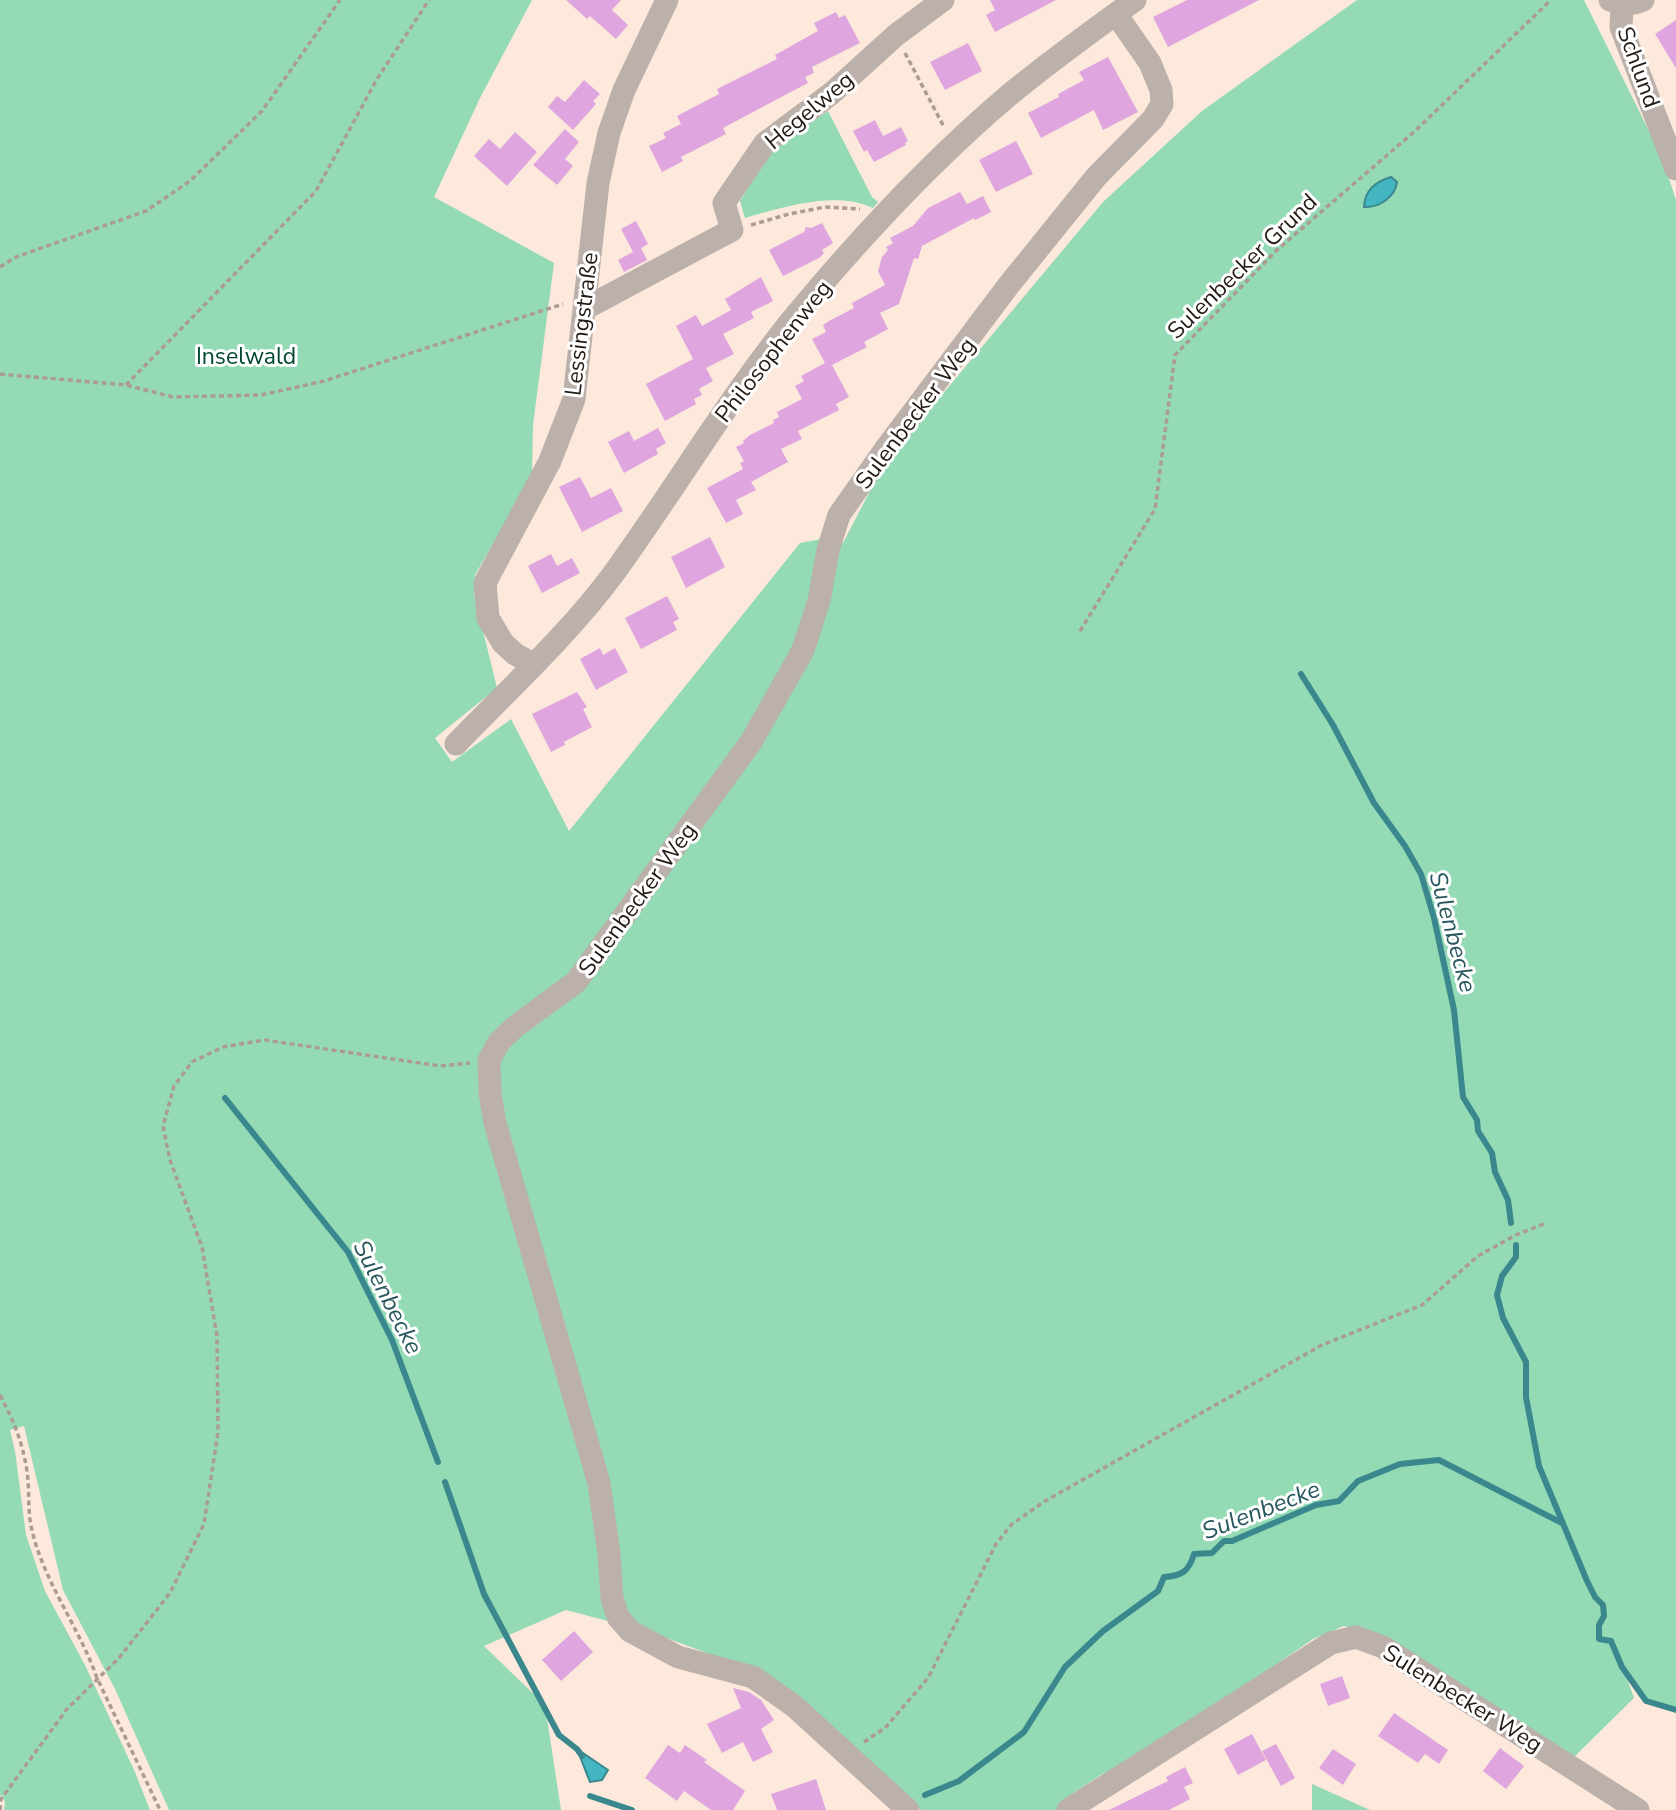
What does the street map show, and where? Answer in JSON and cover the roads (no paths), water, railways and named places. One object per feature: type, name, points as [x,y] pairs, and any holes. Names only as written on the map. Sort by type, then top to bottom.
[{"type":"street","name":"Lessingstraße","points":[[533,664],[503,643],[488,618],[485,583],[550,461],[573,399],[598,183],[624,90],[667,0]]},
{"type":"street","name":"Hegelweg","points":[[584,303],[732,230],[724,203],[765,143],[832,93],[896,35],[943,0]]},
{"type":"street","name":"Schlund","points":[[1625,2],[1621,27],[1676,169]]},
{"type":"street","name":"Philosophenweg","points":[[456,744],[613,575],[681,473],[790,322],[882,218],[1009,96],[1126,7]]},
{"type":"street","name":"Sulenbecker Weg","points":[[908,1810],[794,1706],[753,1677],[678,1657],[629,1631],[618,1617],[612,1598],[609,1554],[598,1483],[495,1123],[490,1093],[489,1060],[499,1042],[576,982],[751,742],[803,650],[819,601],[828,550],[839,515],[1008,286],[1096,177],[1153,119],[1162,104],[1161,90],[1126,7]]},
{"type":"street","name":"Sulenbecker Weg","points":[[1068,1810],[1331,1643],[1356,1637],[1383,1647],[1638,1810]]},
{"type":"water","points":[[1391,177],[1397,182],[1390,197],[1375,206],[1364,207],[1366,196],[1372,188]]},
{"type":"water","points":[[577,1749],[608,1770],[602,1780],[590,1782]]},
{"type":"waterway","name":"Sulenbecke","points":[[1301,674],[1333,725],[1374,803],[1405,846],[1421,874],[1434,918],[1454,1010],[1463,1097],[1477,1120],[1478,1131],[1492,1153],[1495,1172],[1508,1200],[1511,1223]]},
{"type":"waterway","name":"Sulenbecke","points":[[225,1098],[348,1252],[392,1340],[438,1462]]},
{"type":"waterway","name":"Sulenbecke","points":[[1516,1245],[1516,1257],[1502,1276],[1497,1295],[1503,1318],[1526,1362],[1526,1397],[1539,1466],[1587,1581],[1595,1597],[1603,1605],[1604,1616],[1599,1625],[1599,1639],[1611,1641],[1622,1667],[1646,1701],[1676,1710]]},
{"type":"waterway","name":"Sulenbecke","points":[[925,1795],[959,1781],[1024,1732],[1065,1667],[1103,1631],[1158,1591],[1164,1577],[1184,1572],[1194,1554],[1212,1553],[1224,1541],[1232,1541],[1316,1505],[1339,1501],[1358,1481],[1400,1464],[1439,1460],[1562,1523]]},
{"type":"waterway","name":"Sulenbecke","points":[[445,1482],[484,1594],[559,1735],[582,1756]]},
{"type":"waterway","name":"Sulenbecke","points":[[590,1796],[632,1810]]},
{"type":"park label","name":"Inselwald","points":[[246,356]]}]
